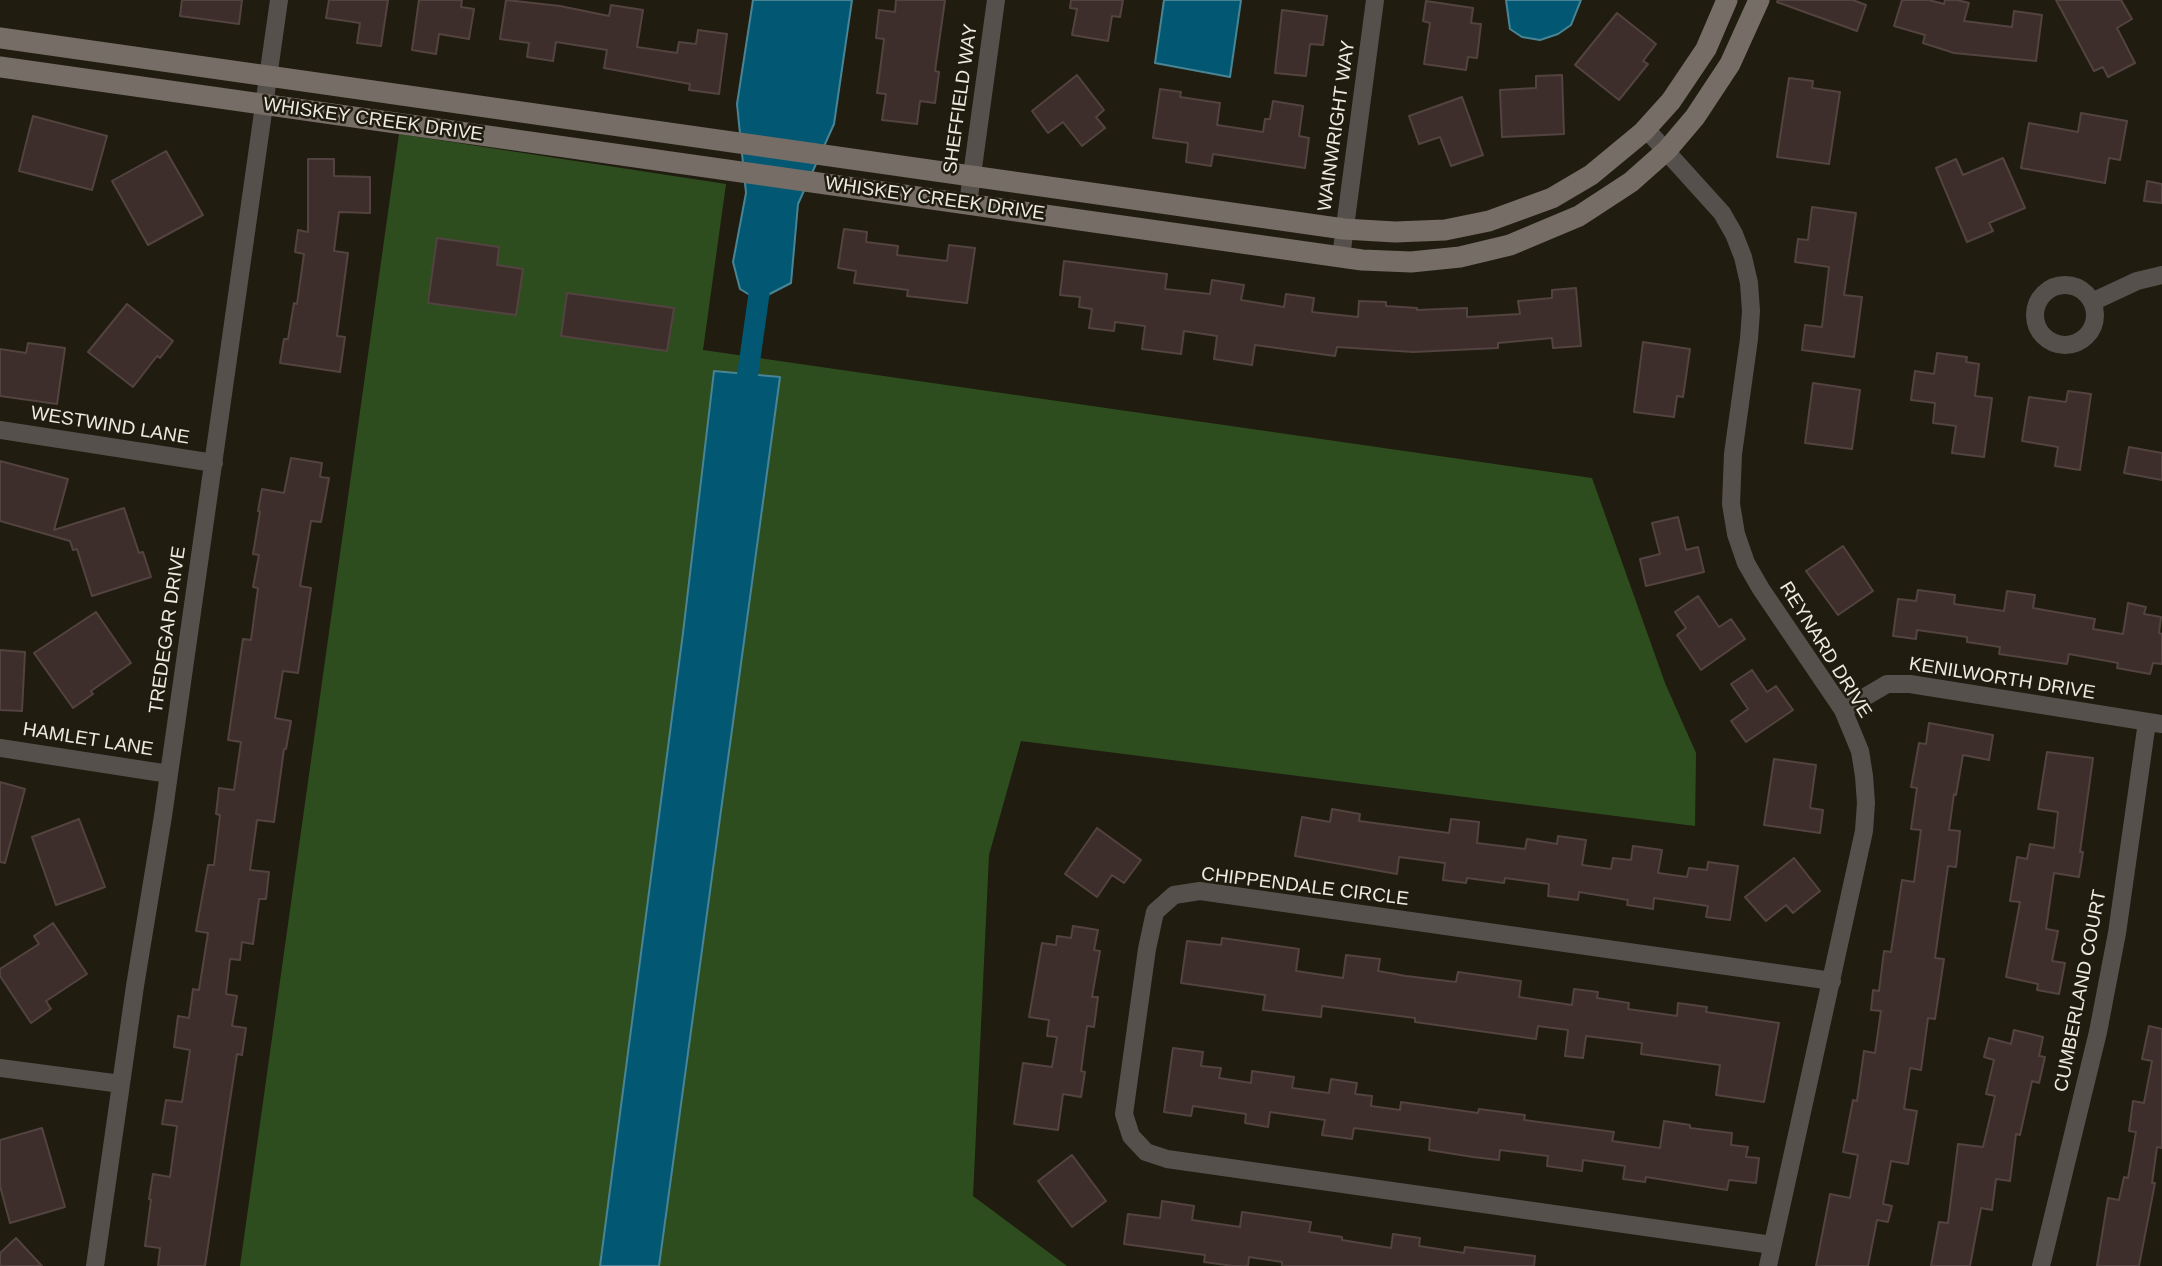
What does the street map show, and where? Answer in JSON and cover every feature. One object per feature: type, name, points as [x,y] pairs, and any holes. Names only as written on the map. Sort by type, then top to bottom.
[{"type":"street","name":"TREDEGAR DRIVE","points":[[95,1266],[169,774],[279,0]]},
{"type":"street","name":"SHEFFIELD WAY","points":[[968,204],[996,0]]},
{"type":"street","name":"WAINWRIGHT WAY","points":[[1340,257],[1376,0]]},
{"type":"street","name":"WHISKEY CREEK DRIVE","points":[[0,38],[1344,229],[1395,232],[1445,230],[1510,214],[1552,198],[1591,175],[1627,147],[1671,101],[1706,48],[1727,0]]},
{"type":"street","name":"WHISKEY CREEK DRIVE","points":[[0,67],[1340,257],[1411,262],[1461,257],[1510,245],[1579,216],[1631,182],[1667,150],[1695,117],[1719,82],[1759,0]]},
{"type":"street","name":"REYNARD DRIVE","points":[[1646,129],[1722,213],[1743,257],[1749,283],[1751,311],[1732,454],[1731,504],[1736,534],[1746,563],[1761,589],[1843,710],[1860,751],[1864,776],[1864,831],[1768,1266]]},
{"type":"street","points":[[2092,302],[2137,281],[2162,275]]},
{"type":"street","name":"WESTWIND LANE","points":[[0,430],[214,463]]},
{"type":"street","name":"KENILWORTH DRIVE","points":[[1843,710],[1887,684],[1910,684],[2154,723]]},
{"type":"street","name":"CUMBERLAND COURT","points":[[2041,1266],[2098,1032],[2154,723]]},
{"type":"street","name":"HAMLET LANE","points":[[0,748],[169,774]]},
{"type":"street","name":"CHIPPENDALE CIRCLE","points":[[1772,1245],[1167,1159],[1146,1152],[1130,1136],[1124,1114],[1147,949],[1155,912],[1174,895],[1200,891],[1832,981]]},
{"type":"street","points":[[0,1068],[121,1084]]},
{"type":"green space","points":[[399,134],[726,184],[703,350],[1592,478],[1665,683],[1696,753],[1695,826],[1021,741],[989,855],[973,1196],[1067,1266],[240,1266]]},
{"type":"water","points":[[753,0],[852,0],[834,124],[798,204],[791,283],[758,300],[740,289],[733,262],[746,193],[737,104]]},
{"type":"water","points":[[1164,0],[1241,0],[1230,77],[1155,63]]},
{"type":"water","points":[[1506,0],[1581,0],[1571,25],[1558,34],[1540,40],[1522,37],[1510,29]]},
{"type":"water","points":[[714,371],[780,377],[659,1266],[600,1266],[683,633]]},
{"type":"building","points":[[182,0],[242,0],[239,24],[180,16]]},
{"type":"building","points":[[329,0],[388,0],[381,46],[357,43],[360,23],[326,18]]},
{"type":"building","points":[[419,0],[462,0],[461,7],[474,9],[469,39],[439,34],[436,54],[412,50]]},
{"type":"building","points":[[506,0],[560,6],[609,16],[611,5],[643,10],[637,47],[677,53],[679,42],[696,44],[698,30],[727,34],[719,94],[689,90],[690,84],[604,68],[607,50],[556,42],[553,61],[527,57],[529,43],[500,39]]},
{"type":"building","points":[[896,0],[945,0],[935,71],[939,72],[935,103],[920,101],[917,124],[882,120],[886,94],[877,93],[884,39],[876,38],[879,10],[895,12]]},
{"type":"building","points":[[1071,0],[1123,0],[1120,17],[1112,16],[1108,41],[1072,35],[1077,9],[1070,8]]},
{"type":"building","points":[[1853,0],[1866,5],[1857,31],[1777,2]]},
{"type":"building","points":[[1902,0],[1929,0],[1944,4],[1945,0],[1957,0],[1969,3],[1964,21],[2012,27],[2014,11],[2042,15],[2036,61],[1954,53],[1923,43],[1925,35],[1894,26]]},
{"type":"building","points":[[2056,0],[2121,0],[2132,19],[2117,28],[2135,63],[2108,77],[2103,67],[2094,71]]},
{"type":"building","points":[[1426,1],[1473,8],[1471,23],[1481,24],[1477,58],[1468,57],[1466,70],[1424,64],[1430,23],[1423,21]]},
{"type":"building","points":[[1282,10],[1327,16],[1323,45],[1310,44],[1306,76],[1275,73]]},
{"type":"building","points":[[1617,13],[1656,44],[1643,61],[1648,64],[1619,100],[1575,65]]},
{"type":"building","points":[[1077,75],[1104,110],[1096,117],[1105,128],[1082,146],[1063,122],[1048,133],[1032,111]]},
{"type":"building","points":[[1562,75],[1564,134],[1502,137],[1500,90],[1536,88],[1536,76]]},
{"type":"building","points":[[1789,78],[1813,81],[1812,88],[1840,92],[1829,164],[1777,157]]},
{"type":"building","points":[[1160,89],[1181,92],[1180,97],[1220,103],[1217,125],[1263,132],[1265,119],[1270,119],[1273,101],[1303,106],[1299,136],[1309,138],[1305,168],[1213,154],[1211,166],[1186,162],[1188,143],[1153,138]]},
{"type":"building","points":[[1462,97],[1483,155],[1451,166],[1440,137],[1419,144],[1409,116]]},
{"type":"building","points":[[2081,113],[2127,121],[2120,160],[2109,158],[2105,183],[2021,168],[2029,123],[2078,132]]},
{"type":"building","points":[[33,116],[107,136],[92,190],[19,171]]},
{"type":"building","points":[[166,151],[203,215],[148,245],[112,181]]},
{"type":"building","points":[[2003,158],[2025,208],[1989,223],[1993,231],[1967,242],[1936,168],[1956,159],[1963,175]]},
{"type":"building","points":[[308,159],[334,159],[334,176],[370,177],[370,213],[339,212],[334,251],[348,253],[337,336],[345,337],[340,372],[280,363],[284,339],[288,339],[294,303],[297,304],[304,254],[295,252],[298,230],[308,232]]},
{"type":"building","points":[[2147,181],[2162,184],[2162,203],[2144,201]]},
{"type":"building","points":[[1812,207],[1856,213],[1844,295],[1862,297],[1854,357],[1802,350],[1805,325],[1822,327],[1829,267],[1795,262],[1798,239],[1808,240]]},
{"type":"building","points":[[844,229],[867,232],[866,242],[898,246],[897,255],[947,261],[949,245],[975,248],[967,303],[907,296],[908,290],[854,283],[856,271],[838,268]]},
{"type":"building","points":[[437,238],[499,247],[497,265],[523,269],[516,315],[428,303]]},
{"type":"building","points":[[1064,261],[1167,274],[1165,289],[1210,294],[1212,280],[1244,285],[1241,300],[1284,307],[1286,294],[1314,298],[1312,312],[1358,317],[1359,301],[1386,302],[1386,306],[1417,310],[1467,308],[1467,317],[1520,314],[1518,301],[1552,298],[1552,290],[1576,288],[1581,346],[1553,348],[1552,338],[1498,343],[1498,348],[1413,352],[1337,347],[1335,356],[1255,345],[1252,365],[1214,359],[1217,336],[1184,331],[1181,354],[1142,349],[1145,326],[1115,322],[1114,331],[1089,328],[1092,309],[1079,307],[1080,297],[1060,295]]},
{"type":"building","points":[[567,293],[674,308],[667,351],[561,336]]},
{"type":"building","points":[[127,304],[173,341],[160,358],[157,356],[133,387],[88,352]]},
{"type":"building","points":[[1643,342],[1690,349],[1683,397],[1677,396],[1674,417],[1634,412]]},
{"type":"building","points":[[28,343],[65,348],[57,404],[0,396],[0,349],[26,353]]},
{"type":"building","points":[[1937,353],[1967,357],[1966,362],[1979,364],[1975,396],[1992,398],[1984,457],[1952,453],[1956,426],[1933,423],[1935,403],[1911,400],[1915,371],[1934,374]]},
{"type":"building","points":[[1813,383],[1860,390],[1852,449],[1805,443]]},
{"type":"building","points":[[2068,391],[2091,394],[2080,470],[2055,466],[2058,447],[2022,441],[2029,397],[2066,402]]},
{"type":"building","points":[[2129,447],[2162,453],[2162,480],[2124,473]]},
{"type":"building","points":[[291,458],[322,463],[320,477],[329,478],[321,522],[311,521],[300,586],[311,588],[298,673],[283,671],[275,718],[291,721],[284,749],[274,822],[257,820],[250,870],[269,872],[266,899],[259,899],[253,944],[242,942],[240,960],[230,959],[226,994],[237,996],[232,1026],[246,1028],[242,1055],[237,1054],[205,1266],[158,1266],[160,1248],[145,1246],[149,1199],[153,1174],[170,1177],[177,1126],[162,1124],[166,1100],[182,1102],[190,1050],[174,1047],[178,1016],[189,1018],[193,989],[199,990],[208,933],[196,931],[208,865],[214,865],[220,815],[216,814],[219,788],[234,790],[241,742],[228,740],[243,639],[251,640],[258,588],[253,587],[259,555],[253,554],[260,512],[258,511],[262,489],[284,493]]},
{"type":"building","points":[[0,461],[68,479],[54,530],[124,508],[139,553],[143,552],[151,577],[92,596],[77,549],[73,550],[70,541],[0,521]]},
{"type":"building","points":[[1678,517],[1686,550],[1698,547],[1704,572],[1646,586],[1640,559],[1660,554],[1652,523]]},
{"type":"building","points":[[1843,546],[1873,591],[1838,615],[1806,571]]},
{"type":"building","points":[[1918,590],[1955,595],[1954,604],[2004,611],[2007,591],[2035,595],[2033,608],[2095,619],[2093,629],[2123,634],[2128,603],[2146,607],[2144,614],[2161,617],[2159,633],[2162,634],[2162,664],[2153,663],[2150,674],[2117,668],[2118,663],[2069,654],[2067,664],[1999,654],[2000,647],[1967,642],[1967,637],[1917,630],[1916,639],[1893,636],[1898,599],[1916,601]]},
{"type":"building","points":[[1698,596],[1719,627],[1731,619],[1745,639],[1701,670],[1677,635],[1686,628],[1675,612]]},
{"type":"building","points":[[96,612],[131,663],[91,691],[93,694],[73,708],[34,653]]},
{"type":"building","points":[[0,650],[25,652],[22,711],[0,710]]},
{"type":"building","points":[[1752,670],[1767,692],[1776,686],[1793,710],[1746,742],[1731,721],[1748,709],[1731,684]]},
{"type":"building","points":[[1929,723],[1993,735],[1989,760],[1963,755],[1956,795],[1954,794],[1949,830],[1960,831],[1956,867],[1948,866],[1935,958],[1944,959],[1935,1019],[1928,1018],[1921,1070],[1910,1068],[1904,1109],[1917,1111],[1908,1164],[1891,1161],[1883,1204],[1892,1206],[1888,1222],[1877,1220],[1868,1266],[1816,1266],[1830,1194],[1850,1198],[1858,1155],[1843,1152],[1853,1100],[1857,1101],[1864,1051],[1875,1053],[1881,1011],[1871,1010],[1873,990],[1879,991],[1884,951],[1891,952],[1902,880],[1914,882],[1921,830],[1911,829],[1917,788],[1911,787],[1919,743],[1926,744]]},
{"type":"building","points":[[2047,752],[2093,758],[2079,877],[2054,873],[2046,929],[2058,931],[2052,961],[2065,963],[2059,994],[2037,990],[2038,984],[2006,977],[2020,902],[2010,901],[2017,857],[2027,859],[2030,844],[2054,848],[2058,812],[2038,809]]},
{"type":"building","points":[[1774,759],[1816,765],[1810,808],[1823,810],[1820,833],[1764,825]]},
{"type":"building","points":[[0,782],[25,789],[5,863],[0,862]]},
{"type":"building","points":[[1332,809],[1360,814],[1359,821],[1449,833],[1451,819],[1479,822],[1477,843],[1525,849],[1527,839],[1557,844],[1558,836],[1586,840],[1582,865],[1611,869],[1613,858],[1631,860],[1633,846],[1662,850],[1658,873],[1687,877],[1689,868],[1707,870],[1708,862],[1738,866],[1730,920],[1706,917],[1708,906],[1654,898],[1653,909],[1627,905],[1628,900],[1579,892],[1578,900],[1548,896],[1549,884],[1505,878],[1504,883],[1467,878],[1466,883],[1443,880],[1445,863],[1399,857],[1397,874],[1295,856],[1302,817],[1330,822]]},
{"type":"building","points":[[79,819],[105,887],[56,905],[32,837]]},
{"type":"building","points":[[1097,828],[1141,860],[1124,883],[1112,875],[1097,897],[1065,874]]},
{"type":"building","points":[[1794,858],[1820,891],[1793,913],[1786,905],[1766,921],[1745,897]]},
{"type":"building","points":[[53,923],[87,974],[46,1001],[51,1009],[31,1023],[0,976],[0,969],[39,944],[34,936]]},
{"type":"building","points":[[1073,926],[1098,930],[1094,950],[1100,951],[1092,997],[1098,997],[1094,1027],[1087,1026],[1081,1071],[1085,1072],[1081,1097],[1063,1094],[1058,1130],[1014,1124],[1023,1063],[1052,1067],[1057,1037],[1047,1036],[1049,1020],[1029,1017],[1042,943],[1056,945],[1057,936],[1071,938]]},
{"type":"building","points":[[1222,938],[1299,949],[1296,971],[1343,978],[1346,955],[1380,959],[1378,971],[1406,976],[1456,982],[1458,972],[1521,981],[1519,997],[1572,1005],[1574,989],[1598,992],[1597,998],[1629,1003],[1628,1009],[1677,1016],[1678,1003],[1707,1007],[1706,1012],[1779,1023],[1764,1102],[1716,1095],[1720,1065],[1641,1054],[1642,1043],[1586,1036],[1583,1058],[1565,1056],[1568,1030],[1538,1026],[1536,1039],[1415,1022],[1415,1018],[1322,1006],[1321,1017],[1263,1010],[1265,995],[1181,983],[1187,941],[1221,945]]},
{"type":"building","points":[[2149,1026],[2162,1029],[2162,1148],[2157,1147],[2152,1183],[2155,1183],[2139,1266],[2097,1266],[2108,1198],[2119,1200],[2124,1177],[2128,1178],[2136,1132],[2129,1131],[2133,1101],[2144,1103],[2152,1061],[2142,1059]]},
{"type":"building","points":[[2014,1030],[2043,1037],[2039,1056],[2045,1057],[2039,1083],[2032,1081],[2020,1135],[2016,1134],[2010,1181],[1996,1179],[1992,1210],[1981,1208],[1970,1266],[1931,1266],[1939,1222],[1948,1223],[1958,1144],[1983,1147],[1995,1096],[1986,1094],[1994,1060],[1984,1057],[1989,1038],[2011,1044]]},
{"type":"building","points":[[1173,1048],[1203,1052],[1201,1066],[1221,1068],[1219,1078],[1251,1083],[1252,1071],[1294,1077],[1292,1088],[1329,1093],[1331,1079],[1357,1083],[1355,1094],[1372,1096],[1371,1106],[1400,1110],[1401,1102],[1478,1113],[1479,1109],[1525,1115],[1524,1120],[1614,1132],[1612,1141],[1660,1148],[1664,1121],[1690,1125],[1690,1128],[1732,1133],[1731,1145],[1748,1147],[1746,1157],[1759,1158],[1756,1183],[1729,1180],[1727,1190],[1646,1177],[1645,1182],[1623,1179],[1625,1166],[1583,1160],[1582,1171],[1547,1166],[1548,1156],[1500,1150],[1499,1160],[1473,1157],[1429,1150],[1430,1138],[1354,1128],[1352,1139],[1322,1135],[1325,1120],[1270,1112],[1268,1127],[1245,1123],[1246,1114],[1193,1106],[1191,1116],[1164,1112]]},
{"type":"building","points":[[42,1128],[65,1207],[10,1223],[0,1186],[0,1140]]},
{"type":"building","points":[[1072,1155],[1106,1201],[1072,1227],[1038,1181]]},
{"type":"building","points":[[1162,1201],[1194,1206],[1192,1220],[1240,1227],[1242,1212],[1311,1222],[1309,1232],[1391,1248],[1393,1234],[1420,1238],[1419,1246],[1464,1253],[1465,1247],[1535,1256],[1534,1266],[1282,1266],[1282,1262],[1249,1257],[1248,1266],[1233,1266],[1204,1262],[1205,1255],[1124,1244],[1128,1214],[1160,1218]]},
{"type":"building","points":[[16,1238],[42,1266],[0,1266],[0,1253]]},
{"type":"waterway","points":[[744,400],[762,273]]}]
